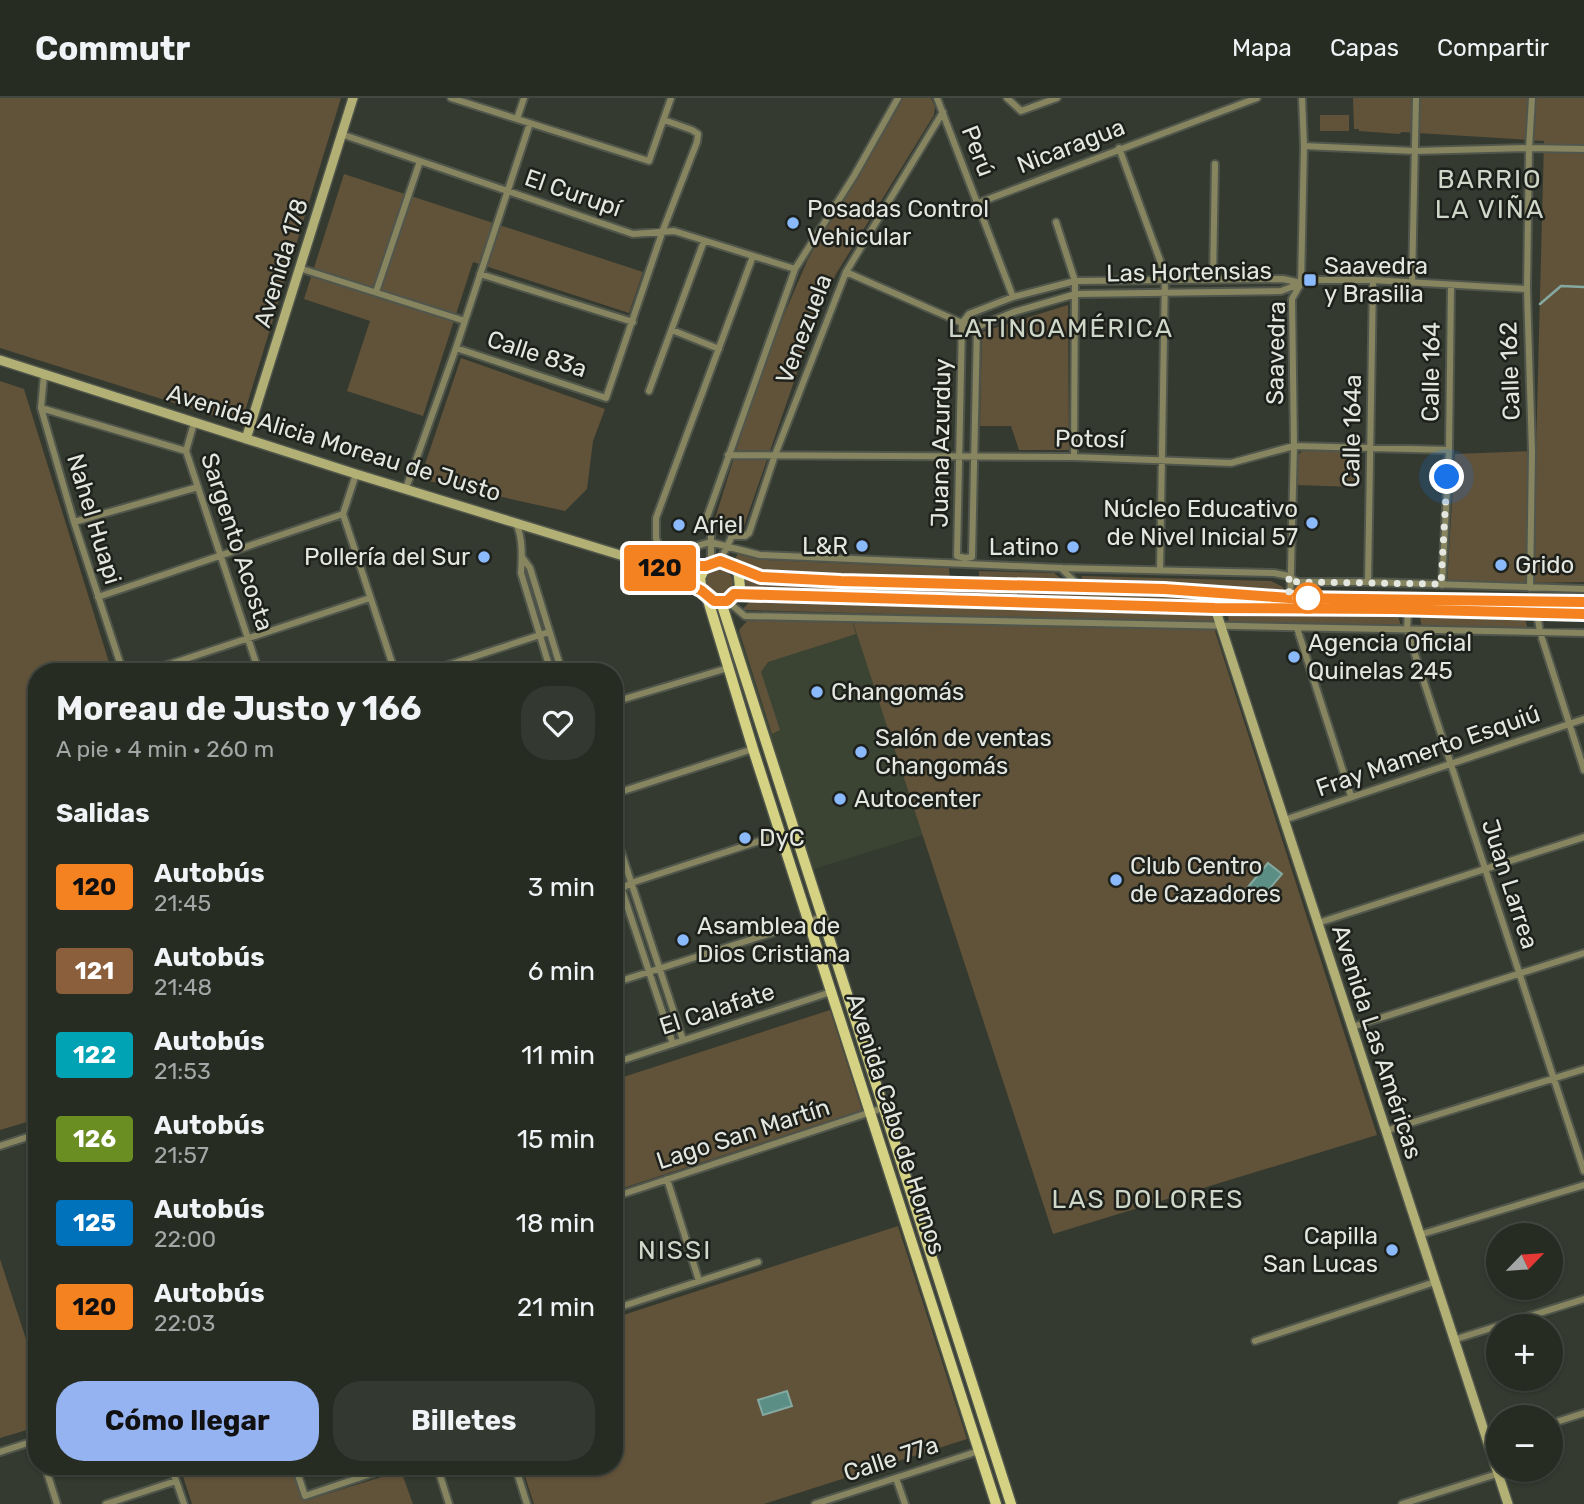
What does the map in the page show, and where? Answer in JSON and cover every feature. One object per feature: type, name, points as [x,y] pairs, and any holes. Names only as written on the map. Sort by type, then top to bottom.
[{"type":"main road","name":"Avenida 178","points":[[246,439],[353,98]]},
{"type":"main road","name":"Avenida Alicia Moreau de Justo","points":[[0,360],[356,474],[656,566],[714,601],[727,599],[1215,608],[1289,603],[1584,602]]},
{"type":"main road","name":"Avenida Alicia Moreau de Justo","points":[[656,566],[713,563],[738,568],[761,577],[1080,587],[1210,593],[1289,603],[1584,614]]},
{"type":"main road","points":[[705,594],[700,578],[713,563]]},
{"type":"main road","points":[[727,599],[740,587],[738,568]]},
{"type":"main road","name":"Avenida Las Américas","points":[[1210,593],[1486,1441]]},
{"type":"main road","name":"Avenida Cabo de Hornos","points":[[705,594],[996,1504]]},
{"type":"main road","name":"Avenida Cabo de Hornos","points":[[727,599],[822,917],[1011,1504]]},
{"type":"main road","name":"Avenida Las Américas","points":[[1500,1482],[1508,1504]]},
{"type":"street","points":[[451,98],[649,161],[671,98]]},
{"type":"street","points":[[517,119],[524,98]]},
{"type":"street","name":"Venezuela","points":[[713,563],[710,542],[712,530],[706,520],[795,269],[854,176],[898,98]]},
{"type":"street","name":"Perú","points":[[937,98],[1013,297]]},
{"type":"street","points":[[1007,98],[1021,111],[1057,98]]},
{"type":"street","name":"Nicaragua","points":[[978,203],[1237,101],[1257,98]]},
{"type":"street","name":"Saavedra","points":[[1289,603],[1294,446],[1292,299],[1301,283],[1304,146],[1302,98]]},
{"type":"street","points":[[1412,282],[1416,98]]},
{"type":"street","name":"Calle 162","points":[[1530,588],[1532,452],[1527,289],[1532,98]]},
{"type":"street","name":"Venezuela","points":[[713,563],[732,536],[745,536],[749,533],[775,455],[846,272],[943,112]]},
{"type":"street","points":[[480,274],[633,322],[663,230],[697,142],[698,134],[692,130],[664,120]]},
{"type":"street","points":[[406,488],[456,348],[530,123]]},
{"type":"street","name":"El Curupí","points":[[341,134],[633,234],[674,231],[795,269]]},
{"type":"street","points":[[1304,146],[1415,150],[1584,149]]},
{"type":"street","points":[[1119,148],[1165,274],[1160,570]]},
{"type":"street","points":[[376,292],[420,161]]},
{"type":"street","points":[[1213,281],[1215,164]]},
{"type":"street","points":[[1055,222],[1075,281],[1074,457]]},
{"type":"street","points":[[649,391],[705,241]]},
{"type":"street","points":[[663,556],[656,538],[656,518],[753,256]]},
{"type":"street","points":[[299,268],[465,321]]},
{"type":"street","points":[[846,272],[962,323],[977,327]]},
{"type":"street","name":"Las Hortensias","points":[[962,323],[969,314],[1013,297],[1075,281],[1283,279],[1301,283]]},
{"type":"street","points":[[1301,283],[1310,280],[1373,280],[1527,289]]},
{"type":"street","name":"Calle 164a","points":[[1368,582],[1373,280]]},
{"type":"street","name":"Las Hortensias","points":[[977,327],[1014,312],[1076,294],[1281,291],[1301,283]]},
{"type":"street","name":"Calle 164","points":[[1441,584],[1449,450],[1451,286]]},
{"type":"street","name":"Calle 83a","points":[[456,348],[606,398],[633,322]]},
{"type":"street","name":"Juana Azurduy","points":[[962,323],[957,556],[965,562]]},
{"type":"street","name":"Juana Azurduy","points":[[965,562],[972,557],[977,327]]},
{"type":"street","points":[[672,330],[719,349]]},
{"type":"street","name":"Nahel Huapi","points":[[44,374],[41,408],[74,522],[120,663]]},
{"type":"street","points":[[41,408],[186,451]]},
{"type":"street","name":"Sargento Acosta","points":[[194,423],[186,451],[256,663]]},
{"type":"street","name":"Potosí","points":[[728,455],[1074,457],[1231,463],[1294,446],[1449,450]]},
{"type":"street","points":[[356,474],[343,514],[392,663]]},
{"type":"street","points":[[74,522],[198,487]]},
{"type":"street","points":[[98,597],[343,514]]},
{"type":"street","points":[[515,522],[519,528],[521,573],[548,663]]},
{"type":"street","points":[[624,556],[663,556],[710,542],[760,555],[965,562],[1061,569],[1274,573],[1289,576],[1297,582],[1584,589]]},
{"type":"street","points":[[522,557],[530,568],[559,663]]},
{"type":"street","name":"Juana Azurduy","points":[[964,583],[965,562]]},
{"type":"street","points":[[1061,569],[1080,587]]},
{"type":"street","points":[[174,663],[370,598]]},
{"type":"street","points":[[727,599],[745,616],[1584,633]]},
{"type":"street","name":"Juan Larrea","points":[[1408,609],[1407,631],[1584,1171]]},
{"type":"street","points":[[1537,613],[1540,632],[1584,770]]},
{"type":"street","points":[[1297,628],[1352,796]]},
{"type":"street","points":[[455,663],[549,632]]},
{"type":"street","points":[[623,699],[727,668]]},
{"type":"street","name":"Fray Mamerto Esquiú","points":[[1284,820],[1584,719]]},
{"type":"street","points":[[623,791],[753,749]]},
{"type":"street","points":[[623,889],[631,883],[780,834]]},
{"type":"street","points":[[1318,923],[1584,837]]},
{"type":"street","points":[[623,858],[683,1040]]},
{"type":"street","points":[[623,893],[673,1044]]},
{"type":"street","points":[[623,980],[822,917]]},
{"type":"street","points":[[1352,1027],[1584,953]]},
{"type":"street","name":"El Calafate","points":[[623,1060],[831,992]]},
{"type":"street","points":[[1385,1130],[1584,1069]]},
{"type":"street","name":"Lago San Martín","points":[[623,1194],[883,1108]]},
{"type":"street","points":[[0,1146],[28,1137]]},
{"type":"street","points":[[667,1179],[699,1281]]},
{"type":"street","points":[[1419,1235],[1584,1185]]},
{"type":"street","points":[[623,1306],[758,1262]]},
{"type":"street","points":[[1255,1341],[1434,1282]]},
{"type":"street","points":[[1453,1340],[1584,1299]]},
{"type":"street","points":[[1563,1420],[1584,1413]]},
{"type":"street","points":[[0,1452],[28,1443]]},
{"type":"street","name":"Calle 77a","points":[[818,1503],[979,1451]]},
{"type":"street","points":[[48,1475],[57,1504]]},
{"type":"street","points":[[174,1475],[184,1504]]},
{"type":"street","points":[[298,1475],[305,1496],[368,1475]]},
{"type":"street","points":[[440,1475],[449,1504]]},
{"type":"street","points":[[518,1475],[527,1504]]},
{"type":"street","points":[[1402,1504],[1486,1477]]},
{"type":"street","points":[[896,1478],[905,1504]]},
{"type":"street","points":[[106,1504],[176,1481]]},
{"type":"shaded area","points":[[0,98],[341,98],[241,424],[0,348]]},
{"type":"shaded area","points":[[901,98],[931,98],[935,107],[934,115],[836,274],[819,309],[743,529],[714,522],[764,361],[808,259]]},
{"type":"shaded area","points":[[1353,98],[1584,98],[1584,582],[1447,584],[1455,454],[1536,451],[1544,141],[1359,131],[1354,129]]},
{"type":"shaded area","points":[[1320,115],[1349,115],[1349,131],[1320,131]]},
{"type":"shaded area","points":[[344,174],[643,272],[629,313],[473,262],[423,416],[347,391],[370,321],[304,299]]},
{"type":"shaded area","points":[[1068,305],[1069,450],[1019,450],[1011,426],[980,426],[982,332]]},
{"type":"shaded area","points":[[461,358],[605,409],[593,441],[587,489],[565,511],[420,479]]},
{"type":"shaded area","points":[[0,381],[24,389],[109,663],[28,663],[28,1122],[0,1130]]},
{"type":"shaded area","points":[[1303,450],[1352,452],[1358,459],[1357,487],[1297,485],[1298,455]]},
{"type":"shaded area","points":[[738,553],[766,560],[949,568],[950,578],[767,572],[734,561]]},
{"type":"shaded area","points":[[719,569],[729,573],[733,583],[729,593],[719,597],[709,593],[705,583],[709,573]]},
{"type":"shaded area","points":[[979,571],[1054,573],[1065,582],[979,579]]},
{"type":"shaded area","points":[[744,575],[1205,595],[1205,605],[746,590]]},
{"type":"shaded area","points":[[1082,576],[1271,581],[1283,587],[1286,595],[1198,585],[1081,582]]},
{"type":"shaded area","points":[[1306,590],[1584,594],[1584,599],[1306,596]]},
{"type":"shaded area","points":[[751,600],[1212,611],[1214,623],[742,610]]},
{"type":"shaded area","points":[[1228,612],[1398,616],[1402,629],[1229,627]]},
{"type":"shaded area","points":[[1420,615],[1524,616],[1529,633],[1422,631]]},
{"type":"shaded area","name":"Club Centro de Cazadores","points":[[852,619],[1213,625],[1377,1135],[1053,1234]]},
{"type":"shaded area","points":[[747,621],[852,621],[856,634],[768,662],[761,672],[780,730],[772,734],[739,630]]},
{"type":"shaded area","name":"Changomás","points":[[855,622],[923,835],[811,870],[737,633],[749,623]]},
{"type":"shaded area","points":[[830,1010],[862,1110],[623,1188],[623,1077]]},
{"type":"shaded area","points":[[898,1226],[967,1439],[764,1504],[534,1504],[525,1475],[623,1475],[623,1315]]},
{"type":"shaded area","points":[[0,1259],[28,1345],[28,1430],[0,1438]]},
{"type":"shaded area","points":[[183,1475],[296,1475],[304,1501],[388,1475],[402,1475],[413,1504],[192,1504]]},
{"type":"water","points":[[1268,863],[1282,874],[1261,899],[1248,887]]},
{"type":"water","points":[[787,1391],[792,1406],[763,1415],[758,1400]]},
{"type":"waterway","points":[[1540,304],[1561,286],[1584,287]]},
{"type":"bus line","name":"120","points":[[1584,602],[1289,598],[1164,589],[841,581],[761,577],[720,561],[706,566],[656,566],[702,591],[714,601],[721,602],[727,601],[734,594],[762,597],[1215,608],[1584,614]]},
{"type":"place","name":"Posadas Control Vehicular","points":[[793,223]]},
{"type":"place","name":"Saavedra y Brasilia","points":[[1310,280]]},
{"type":"place","name":"Núcleo Educativo de Nivel Inicial 57","points":[[1312,523]]},
{"type":"place","name":"Ariel","points":[[679,525]]},
{"type":"place","name":"L&R","points":[[862,546]]},
{"type":"place","name":"Latino","points":[[1073,547]]},
{"type":"place","name":"Pollería del Sur","points":[[484,557]]},
{"type":"place","name":"Grido","points":[[1501,565]]},
{"type":"place","name":"Agencia Oficial Quinelas 245","points":[[1294,657]]},
{"type":"place","name":"Changomás","points":[[817,692]]},
{"type":"place","name":"Salón de ventas Changomás","points":[[861,752]]},
{"type":"place","name":"Autocenter","points":[[840,799]]},
{"type":"place","name":"DyC","points":[[745,838]]},
{"type":"place","name":"Club Centro de Cazadores","points":[[1116,880]]},
{"type":"place","name":"Asamblea de Dios Cristiana","points":[[683,940]]},
{"type":"place","name":"Capilla San Lucas","points":[[1392,1250]]},
{"type":"district","name":"BARRIO LA VIÑA","points":[[1490,194]]},
{"type":"district","name":"LATINOAMÉRICA","points":[[1061,328]]},
{"type":"district","name":"LAS DOLORES","points":[[1148,1199]]},
{"type":"district","name":"NISSI","points":[[675,1250]]},
{"type":"route","points":[[1308,598],[1289,598],[1289,576],[1297,582],[1441,584],[1447,477]]}]
